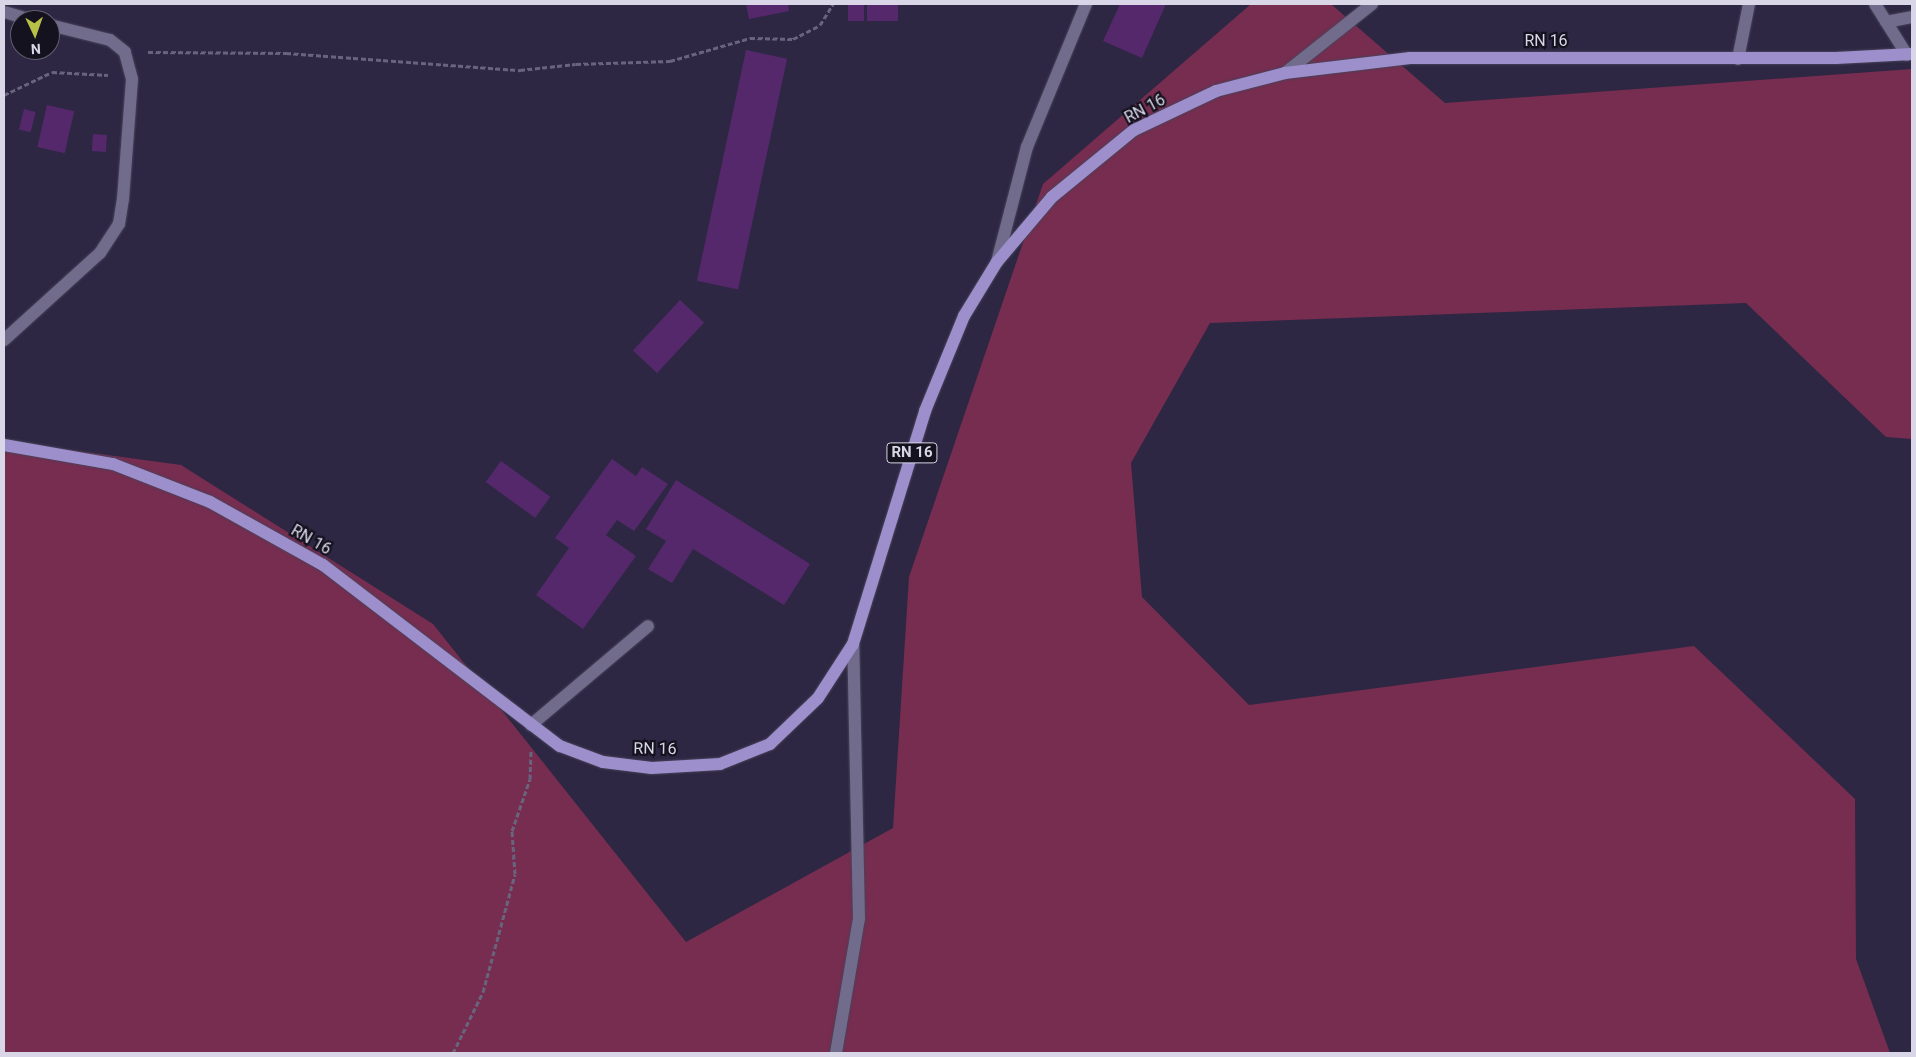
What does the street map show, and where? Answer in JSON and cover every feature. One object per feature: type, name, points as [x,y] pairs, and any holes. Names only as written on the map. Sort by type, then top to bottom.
[{"type":"main road","name":"RN 16","points":[[4,445],[113,464],[210,502],[323,565],[560,746],[603,762],[652,768],[720,764],[770,744],[818,698],[853,644],[925,411],[964,316],[997,262],[1052,197],[1134,130],[1216,91],[1285,73],[1410,58],[1738,58],[1909,55]]},
{"type":"street","points":[[997,262],[1027,147],[1086,4]]},
{"type":"street","points":[[1285,73],[1372,4]]},
{"type":"street","points":[[1738,58],[1749,4]]},
{"type":"street","points":[[1875,4],[1909,55]]},
{"type":"street","points":[[1886,22],[1912,18]]},
{"type":"street","points":[[4,340],[100,253],[119,224],[132,79],[125,52],[110,40],[60,28]]},
{"type":"street","points":[[531,725],[648,626]]},
{"type":"street","points":[[836,1053],[859,919],[853,644]]},
{"type":"path","points":[[125,52],[286,52],[520,70],[576,64],[670,61],[750,38],[793,39],[820,24],[833,4]]},
{"type":"path","points":[[4,95],[52,72],[132,79]]},
{"type":"path","points":[[453,1053],[483,992],[515,874],[512,830],[530,779],[531,725]]},
{"type":"shaded area","points":[[1251,4],[1331,4],[1445,103],[1912,69],[1912,439],[1886,437],[1746,303],[1210,323],[1131,463],[1142,597],[1249,705],[1694,646],[1855,799],[1856,959],[1890,1053],[4,1053],[4,441],[181,465],[433,624],[686,942],[893,828],[909,577],[1043,184]]},
{"type":"building","points":[[746,4],[788,4],[789,11],[749,19]]},
{"type":"building","points":[[848,4],[864,4],[864,21],[848,21]]},
{"type":"building","points":[[867,4],[898,4],[898,21],[867,21]]},
{"type":"building","points":[[1120,4],[1166,4],[1142,58],[1103,41]]},
{"type":"building","points":[[746,50],[787,59],[738,290],[697,281]]},
{"type":"building","points":[[47,105],[74,111],[65,153],[37,147]]},
{"type":"building","points":[[24,109],[36,112],[31,132],[19,129]]},
{"type":"building","points":[[93,134],[107,135],[106,152],[92,151]]},
{"type":"building","points":[[680,300],[704,323],[657,373],[633,350]]},
{"type":"building","points":[[612,459],[636,476],[642,467],[668,484],[634,531],[617,520],[606,535],[636,556],[583,629],[536,595],[569,548],[555,538]]},
{"type":"building","points":[[501,461],[550,497],[535,518],[486,482]]},
{"type":"building","points":[[676,480],[810,564],[784,605],[693,549],[672,583],[648,569],[666,541],[646,529]]}]
